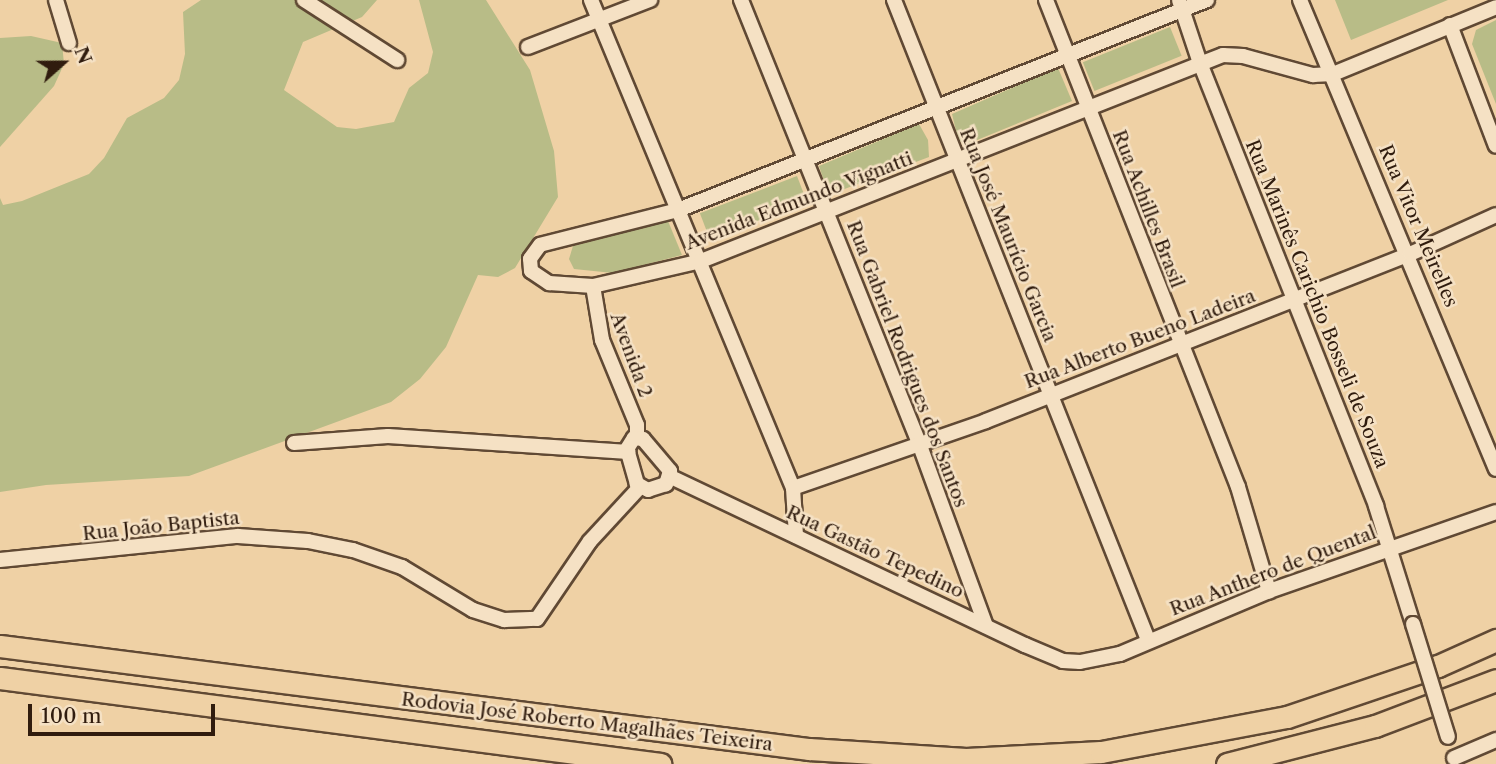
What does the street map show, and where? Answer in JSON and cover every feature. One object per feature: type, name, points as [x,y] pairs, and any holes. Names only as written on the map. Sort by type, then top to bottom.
[{"type":"highway","name":"Rodovia José Roberto Magalhães Teixeira","points":[[0,646],[795,748],[967,759],[1101,752],[1237,729],[1348,699],[1496,640]]},
{"type":"highway","name":"Rodovia José Roberto Magalhães Teixeira","points":[[0,678],[660,764]]},
{"type":"highway","points":[[1227,764],[1375,726],[1496,680]]},
{"type":"street","points":[[56,0],[69,43]]},
{"type":"street","points":[[304,0],[397,60]]},
{"type":"street","points":[[591,0],[793,488],[796,536]]},
{"type":"street","points":[[528,47],[650,0]]},
{"type":"street","name":"Rua Gabriel Rodrigues dos Santos","points":[[741,0],[808,160],[919,443],[986,626]]},
{"type":"street","name":"Rua José Maurício Garcia","points":[[894,0],[1148,640]]},
{"type":"street","name":"Rua Achilles Brasil","points":[[1046,0],[1238,486],[1269,591]]},
{"type":"street","name":"Avenida Edmundo Vignatti","points":[[1206,0],[1181,6],[939,109],[678,210],[546,243],[532,253],[530,265],[539,280],[593,286],[701,261],[958,162],[1223,55],[1243,56],[1301,72],[1333,74],[1496,7]]},
{"type":"street","name":"Rua Vitor Meirelles","points":[[1300,0],[1410,254],[1496,470]]},
{"type":"street","name":"Rua Marinês Carichio Bosseli de Souza","points":[[1181,6],[1200,63],[1376,506],[1455,761]]},
{"type":"street","points":[[1450,25],[1496,146]]},
{"type":"street","name":"Rua Alberto Bueno Ladeira","points":[[793,488],[1051,395],[1410,254],[1496,215]]},
{"type":"street","name":"Avenida 2","points":[[593,286],[602,340],[637,425],[637,437]]},
{"type":"street","points":[[294,443],[388,436],[628,452]]},
{"type":"street","points":[[637,437],[643,439],[671,477],[652,490],[640,487],[628,452],[629,443],[637,437]]},
{"type":"street","name":"Rua Gastão Tepedino","points":[[671,477],[1063,661]]},
{"type":"street","name":"Rua João Baptista","points":[[0,560],[261,537],[353,550],[402,567],[473,610],[504,620],[537,619],[552,601],[590,541],[640,487]]},
{"type":"street","name":"Rua Anthero de Quental","points":[[1063,661],[1098,659],[1269,591],[1496,512]]},
{"type":"street","points":[[1455,761],[1496,740]]},
{"type":"green space","points":[[201,0],[377,0],[362,17],[303,42],[284,90],[337,127],[356,129],[394,122],[409,88],[428,73],[433,52],[419,0],[486,0],[530,70],[554,151],[558,197],[515,268],[498,277],[478,275],[446,347],[420,379],[391,402],[189,476],[46,485],[0,492],[0,198],[3,205],[22,201],[89,174],[104,158],[127,118],[164,98],[179,80],[185,54],[183,12]]},
{"type":"green space","points":[[1335,0],[1448,0],[1351,40]]},
{"type":"green space","points":[[1496,20],[1496,104],[1472,44],[1476,30]]},
{"type":"green space","points":[[1170,27],[1182,56],[1094,91],[1083,62]]},
{"type":"green space","points":[[31,36],[62,43],[64,64],[54,86],[0,147],[0,38]]},
{"type":"green space","points":[[1058,68],[1072,101],[965,145],[958,139],[952,114]]},
{"type":"green space","points":[[919,124],[928,140],[929,157],[834,193],[824,181],[819,166]]},
{"type":"green space","points":[[797,176],[807,202],[710,239],[700,213]]},
{"type":"green space","points":[[668,221],[682,255],[613,273],[574,269],[569,259],[573,246]]}]
